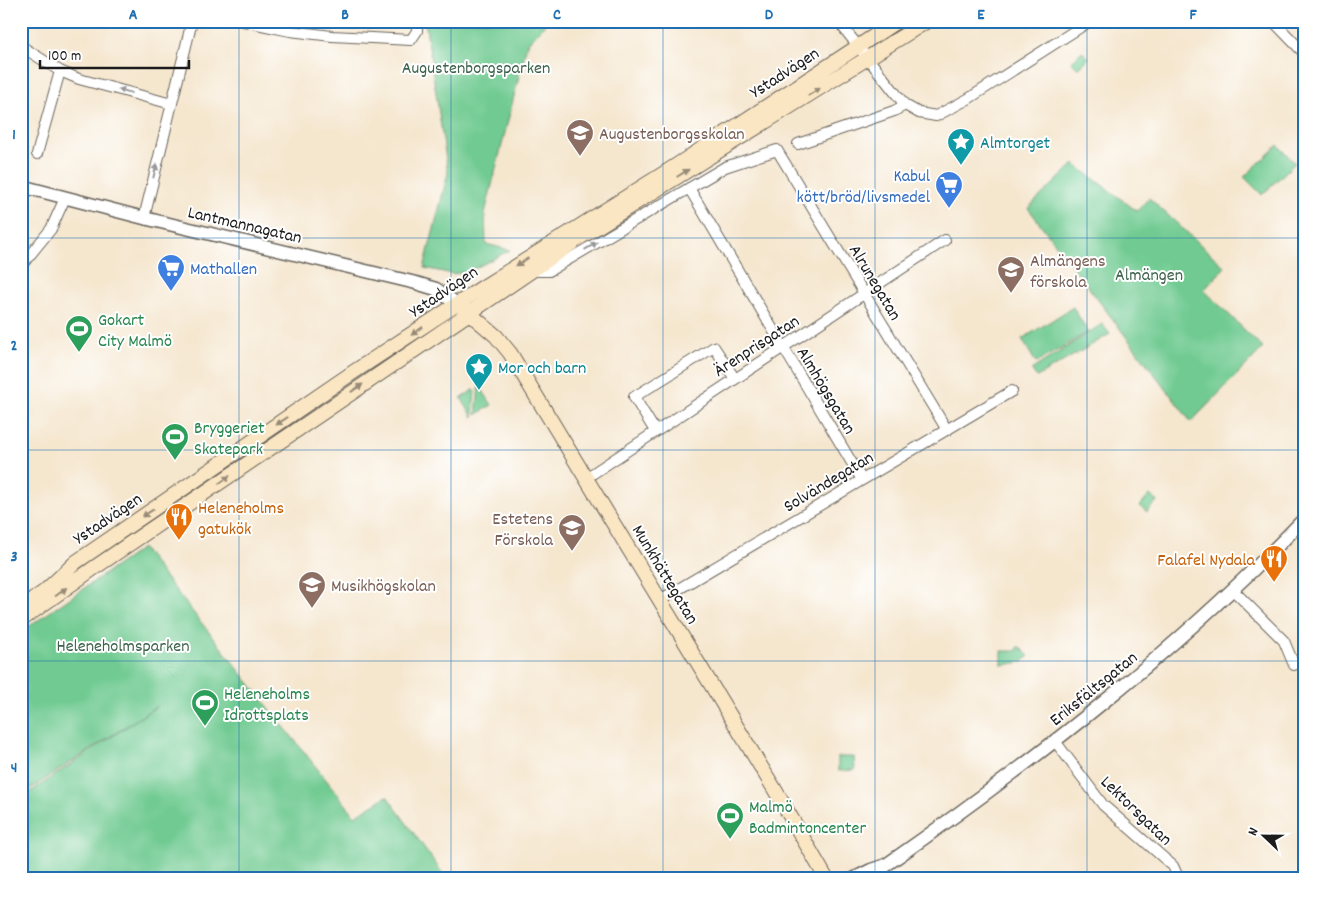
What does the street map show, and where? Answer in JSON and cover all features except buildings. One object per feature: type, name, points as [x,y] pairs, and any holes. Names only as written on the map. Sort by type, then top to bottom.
[{"type":"main road","name":"Ystadvägen","points":[[21,608],[44,592],[76,562],[344,379],[457,304],[897,21]]},
{"type":"main road","name":"Ystadvägen","points":[[21,620],[94,568],[584,235],[927,21]]},
{"type":"main road","name":"Munkhättegatan","points":[[457,304],[496,336],[510,353],[775,790],[826,878]]},
{"type":"street","points":[[144,218],[192,21]]},
{"type":"street","points":[[242,21],[290,31],[332,36],[411,40],[417,31],[417,21]]},
{"type":"street","points":[[838,21],[905,106],[919,113],[936,116],[968,100],[1090,21]]},
{"type":"street","points":[[1273,21],[1304,52]]},
{"type":"street","points":[[21,46],[60,71],[79,79],[172,104]]},
{"type":"street","points":[[38,154],[60,71]]},
{"type":"street","points":[[798,144],[905,106]]},
{"type":"street","name":"Ystadvägen","points":[[532,271],[549,271],[725,167],[777,150]]},
{"type":"street","name":"Alrunegatan","points":[[777,150],[947,430]]},
{"type":"street","name":"Lantmannagatan","points":[[21,186],[144,218],[416,283],[436,289],[457,304]]},
{"type":"street","name":"Almhögsgatan","points":[[688,188],[862,480]]},
{"type":"street","points":[[21,266],[51,229],[64,198]]},
{"type":"street","name":"Ärenprisgatan","points":[[586,478],[945,240]]},
{"type":"street","points":[[655,431],[634,397],[714,348],[736,379]]},
{"type":"street","name":"Solvändegatan","points":[[660,600],[1012,391]]},
{"type":"street","name":"Eriksfältsgatan","points":[[855,878],[886,865],[1055,741],[1142,671],[1234,590],[1305,518]]},
{"type":"street","points":[[1234,590],[1284,641],[1294,665]]},
{"type":"street","name":"Lektorsgatan","points":[[1055,741],[1103,805],[1173,866],[1178,877]]},
{"type":"street","name":"Eriksfältsgatan","points":[[877,878],[886,865]]},
{"type":"green space","name":"Augustenborgsparken","points":[[425,21],[548,21],[527,44],[485,213],[486,244],[510,250],[470,271],[453,274],[424,268],[448,173]]},
{"type":"green space","points":[[1082,51],[1089,58],[1078,69],[1071,62]]},
{"type":"green space","points":[[1278,145],[1295,163],[1262,195],[1244,177]]},
{"type":"green space","name":"Almängen","points":[[1074,164],[1137,211],[1149,198],[1225,267],[1204,290],[1263,348],[1191,422],[1028,208]]},
{"type":"green space","points":[[1073,307],[1088,332],[1036,363],[1022,339]]},
{"type":"green space","points":[[1102,324],[1110,334],[1037,377],[1031,370]]},
{"type":"green space","points":[[479,385],[492,405],[476,415]]},
{"type":"green space","points":[[475,389],[473,417],[461,398]]},
{"type":"green space","points":[[1150,495],[1157,501],[1147,512],[1140,506]]},
{"type":"green space","name":"Heleneholms Idrottsplats","points":[[142,548],[355,816],[387,796],[446,878],[21,878],[21,798],[157,706],[21,795],[21,632]]},
{"type":"green space","points":[[1019,646],[1029,656],[1023,662],[1002,665],[1002,651],[1016,651]]},
{"type":"green space","points":[[838,757],[854,757],[855,770],[838,771]]},
{"type":"place","name":"Augustenborgsskolan","points":[[580,157]]},
{"type":"place","name":"Almtorget","points":[[961,166]]},
{"type":"place","name":"Kabul kött/bröd/livsmedel","points":[[949,209]]},
{"type":"place","name":"Mathallen","points":[[171,292]]},
{"type":"place","name":"Almängens förskola","points":[[1011,294]]},
{"type":"place","name":"Gokart City Malmö","points":[[79,353]]},
{"type":"place","name":"Mor och barn","points":[[479,391]]},
{"type":"place","name":"Bryggeriet Skatepark","points":[[175,461]]},
{"type":"place","name":"Heleneholms gatukök","points":[[179,541]]},
{"type":"place","name":"Estetens Förskola","points":[[572,552]]},
{"type":"place","name":"Falafel Nydala","points":[[1274,583]]},
{"type":"place","name":"Musikhögskolan","points":[[312,609]]},
{"type":"place","name":"Heleneholms Idrottsplats","points":[[205,727]]},
{"type":"place","name":"Malmö Badmintoncenter","points":[[730,840]]},
{"type":"park label","name":"Heleneholmsparken","points":[[123,645]]}]
